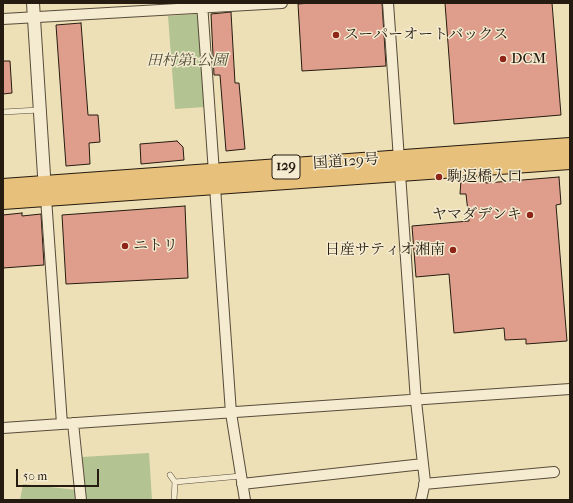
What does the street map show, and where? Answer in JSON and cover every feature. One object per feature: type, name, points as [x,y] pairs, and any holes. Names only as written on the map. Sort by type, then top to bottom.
[{"type":"highway","name":"国道129号","points":[[399,166],[570,146]]},
{"type":"highway","name":"国道129号","points":[[3,201],[45,191],[214,179],[399,166],[570,161]]},
{"type":"highway","name":"国道129号","points":[[3,187],[45,191]]},
{"type":"street","points":[[33,3],[62,424]]},
{"type":"street","points":[[3,19],[202,6],[282,3]]},
{"type":"street","points":[[388,3],[416,401],[423,464],[424,484],[421,500]]},
{"type":"street","points":[[202,6],[231,413],[245,500]]},
{"type":"street","points":[[3,428],[416,401],[570,389]]},
{"type":"street","points":[[73,423],[81,500]]},
{"type":"street","points":[[242,480],[423,464]]},
{"type":"street","points":[[424,484],[554,472]]},
{"type":"lane","points":[[3,112],[40,110]]},
{"type":"lane","points":[[170,475],[175,482],[174,500]]},
{"type":"lane","points":[[175,482],[242,480]]},
{"type":"green space","name":"田村第1公園","points":[[196,14],[198,16],[205,107],[175,109],[168,16]]},
{"type":"green space","points":[[149,453],[152,500],[85,500],[82,457]]},
{"type":"green space","points":[[23,484],[77,490],[78,500],[20,500]]},
{"type":"building","points":[[382,3],[386,66],[302,71],[298,4]]},
{"type":"building","name":"DCM","points":[[445,3],[552,3],[561,115],[454,124]]},
{"type":"building","points":[[231,12],[235,83],[239,83],[245,149],[226,151],[220,75],[214,75],[211,14]]},
{"type":"building","points":[[81,23],[88,115],[98,115],[100,142],[89,143],[90,164],[66,166],[56,25]]},
{"type":"building","points":[[3,61],[10,61],[12,93],[3,94]]},
{"type":"building","points":[[177,141],[183,147],[184,160],[141,164],[140,144]]},
{"type":"building","points":[[559,177],[561,204],[556,205],[567,341],[526,344],[526,339],[505,340],[504,328],[454,333],[449,274],[416,277],[412,226],[469,221],[466,194],[460,194],[461,180],[486,179],[486,183]]},
{"type":"building","name":"ニトリ","points":[[185,206],[188,278],[66,284],[62,215]]},
{"type":"building","points":[[22,213],[22,216],[41,214],[44,265],[3,268],[3,215]]},
{"type":"place","name":"スーパーオートバックス","points":[[336,35]]},
{"type":"place","name":"DCM","points":[[503,59]]},
{"type":"place","name":"駒返橋入口","points":[[439,177]]},
{"type":"place","name":"ヤマダデンキ","points":[[530,215]]},
{"type":"place","name":"ニトリ","points":[[125,246]]},
{"type":"place","name":"日産サティオ湘南","points":[[453,250]]}]
